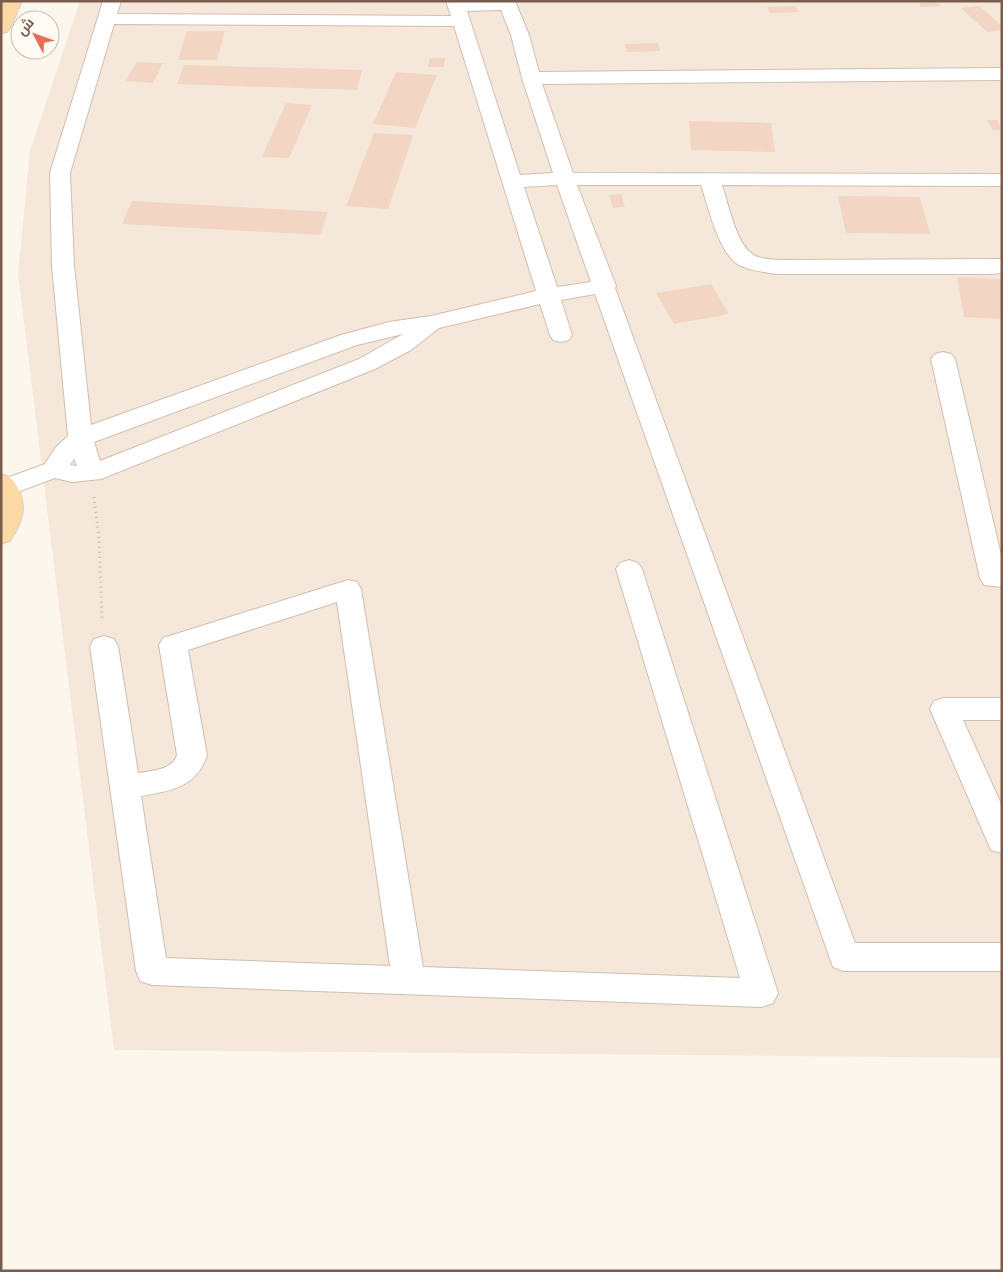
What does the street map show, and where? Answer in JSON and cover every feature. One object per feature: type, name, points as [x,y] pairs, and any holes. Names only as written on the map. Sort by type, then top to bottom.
[{"type":"main road","points":[[1,28],[13,1]]},
{"type":"main road","points":[[1,535],[10,520],[11,511],[11,499],[3,484]]},
{"type":"street","points":[[92,473],[80,438],[63,266],[60,173],[109,10],[457,10],[507,3],[520,35],[531,78],[565,179],[844,957],[1002,957]]},
{"type":"street","points":[[457,10],[561,335]]},
{"type":"street","points":[[531,78],[1002,74]]},
{"type":"street","points":[[512,181],[565,179],[1001,181]]},
{"type":"street","points":[[709,179],[734,247],[743,258],[756,264],[777,267],[1002,266]]},
{"type":"street","points":[[54,470],[64,453],[80,438],[348,340],[389,329],[604,286]]},
{"type":"street","points":[[3,484],[54,470],[72,474],[92,473],[367,364],[403,345],[431,322]]},
{"type":"street","points":[[943,360],[993,578],[1002,578]]},
{"type":"street","points":[[104,646],[152,971],[761,994],[629,569]]},
{"type":"street","points":[[125,787],[169,778],[180,774],[188,766],[192,754],[173,645],[348,589],[408,981]]},
{"type":"street","points":[[1002,709],[944,709],[1002,840]]},
{"type":"path","points":[[92,473],[99,538],[104,646]]},
{"type":"shaded area","points":[[80,1],[1002,1],[1002,1058],[114,1050],[18,274],[30,151]]},
{"type":"building","points":[[938,2],[941,6],[921,7],[919,3]]},
{"type":"building","points":[[795,6],[799,12],[770,13],[767,7]]},
{"type":"building","points":[[979,6],[1002,26],[1002,30],[987,32],[961,8]]},
{"type":"building","points":[[187,31],[225,31],[217,60],[178,60]]},
{"type":"building","points":[[658,43],[660,51],[627,52],[625,44]]},
{"type":"building","points":[[430,58],[445,58],[444,67],[428,67]]},
{"type":"building","points":[[136,62],[163,63],[153,83],[126,81]]},
{"type":"building","points":[[184,65],[362,70],[357,90],[177,84]]},
{"type":"building","points":[[396,72],[437,75],[415,128],[373,124]]},
{"type":"building","points":[[286,103],[312,105],[289,158],[262,157]]},
{"type":"building","points":[[987,120],[997,120],[1002,130],[992,130]]},
{"type":"building","points":[[689,121],[771,123],[775,152],[691,150]]},
{"type":"building","points":[[374,133],[413,135],[388,209],[346,206]]},
{"type":"building","points":[[621,194],[625,207],[613,208],[609,195]]},
{"type":"building","points":[[838,196],[920,197],[930,234],[846,233]]},
{"type":"building","points":[[132,201],[328,212],[320,235],[122,224]]},
{"type":"building","points":[[957,277],[1002,279],[1002,319],[964,317]]},
{"type":"building","points":[[711,284],[729,314],[674,324],[656,293]]}]
